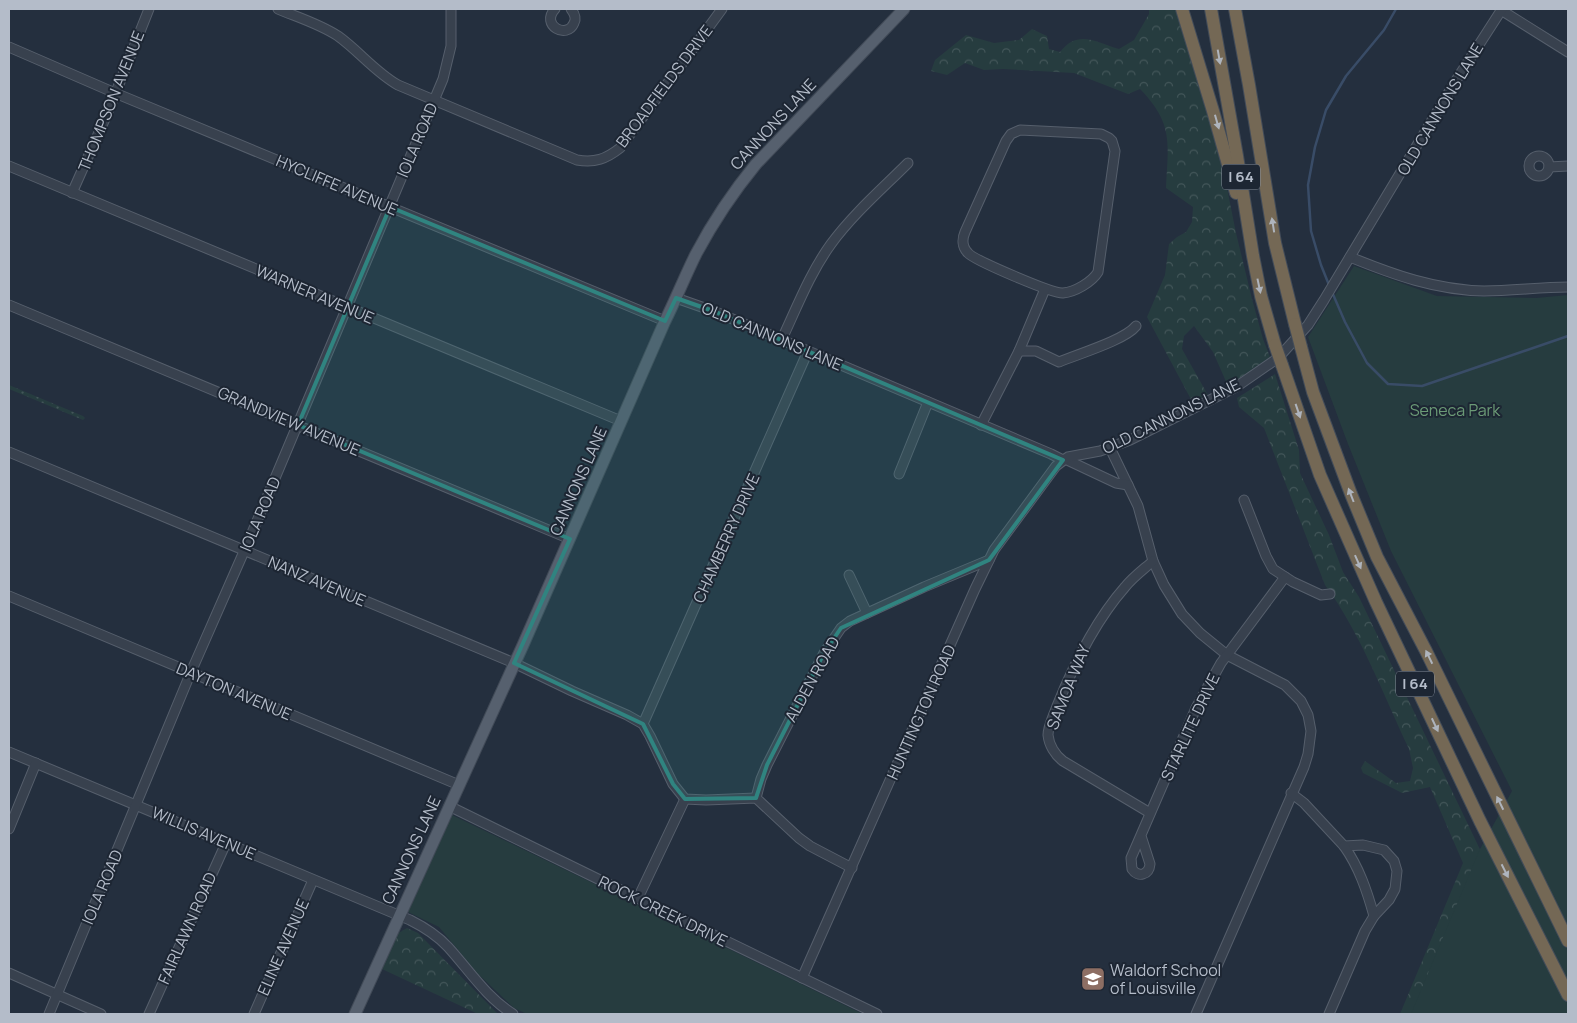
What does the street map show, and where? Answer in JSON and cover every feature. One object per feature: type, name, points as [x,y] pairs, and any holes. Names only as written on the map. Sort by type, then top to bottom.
[{"type":"highway","points":[[1182,9],[1214,111],[1252,256]]},
{"type":"highway","name":"I 64","points":[[1211,9],[1237,156],[1252,256],[1261,296],[1274,345],[1320,475],[1376,602],[1480,821],[1568,995]]},
{"type":"highway","name":"I 64","points":[[1235,9],[1276,243],[1313,392],[1377,557],[1426,651],[1568,941]]},
{"type":"highway","points":[[1242,9],[1249,85]]},
{"type":"main road","name":"CANNONS LANE","points":[[355,1014],[570,539],[665,320],[708,232],[744,179],[777,140],[904,9]]},
{"type":"street","name":"THOMPSON AVENUE","points":[[72,193],[149,9]]},
{"type":"street","points":[[278,9],[336,35],[389,80],[434,100]]},
{"type":"street","name":"IOLA ROAD","points":[[49,1014],[191,672],[298,425],[443,79],[450,57],[451,9]]},
{"type":"street","points":[[555,9],[551,14],[551,22],[556,28],[563,31],[571,28],[575,21],[574,13],[571,9]]},
{"type":"street","name":"BROADFIELDS DRIVE","points":[[434,100],[577,160],[587,162],[602,159],[620,148],[722,9]]},
{"type":"street","points":[[1502,9],[1568,52]]},
{"type":"street","name":"OLD CANNONS LANE","points":[[676,298],[782,340],[1064,460],[1068,457],[1110,448],[1130,440],[1236,387],[1273,362],[1297,339],[1324,300],[1455,82],[1502,9]]},
{"type":"street","name":"HYCLIFFE AVENUE","points":[[9,47],[115,93],[665,320]]},
{"type":"street","points":[[1015,131],[1087,132],[1104,135],[1112,141],[1115,151],[1098,272],[1092,280],[1068,292],[1056,293],[1045,288],[971,257],[964,247],[964,232],[1006,141],[1015,131]]},
{"type":"street","points":[[782,340],[811,278],[831,244],[856,214],[908,163]]},
{"type":"street","name":"WARNER AVENUE","points":[[9,166],[622,421]]},
{"type":"street","points":[[1549,167],[1568,166]]},
{"type":"street","points":[[1350,257],[1405,278],[1442,287],[1485,291],[1568,287]]},
{"type":"street","points":[[981,425],[1019,350],[1045,288]]},
{"type":"street","name":"GRANDVIEW AVENUE","points":[[9,305],[570,539]]},
{"type":"street","points":[[1019,350],[1036,352],[1059,362],[1118,338],[1132,331],[1136,326]]},
{"type":"street","name":"CHAMBERRY DRIVE","points":[[643,724],[808,351]]},
{"type":"street","points":[[899,474],[928,402]]},
{"type":"street","points":[[1110,448],[1138,506],[1153,561],[1164,585],[1182,614],[1200,633],[1227,655],[1285,685],[1296,695],[1305,708],[1310,723],[1311,739],[1304,767],[1196,1014]]},
{"type":"street","name":"NANZ AVENUE","points":[[9,452],[514,663],[643,724]]},
{"type":"street","points":[[1064,460],[1116,483],[1128,485]]},
{"type":"street","name":"HUNTINGTON ROAD","points":[[802,978],[994,550],[1056,466],[1064,460]]},
{"type":"street","points":[[1244,500],[1270,565],[1285,577],[1321,595],[1330,594]]},
{"type":"street","name":"ALDEN ROAD","points":[[756,798],[767,765],[824,653],[841,628],[866,613],[989,560]]},
{"type":"street","name":"SAMOA WAY","points":[[1150,813],[1063,762],[1056,755],[1048,736],[1051,721],[1084,646],[1126,586],[1153,561]]},
{"type":"street","points":[[849,575],[866,613]]},
{"type":"street","name":"STARLITE DRIVE","points":[[1141,836],[1203,693],[1227,655],[1285,577]]},
{"type":"street","name":"DAYTON AVENUE","points":[[9,596],[459,785]]},
{"type":"street","points":[[643,724],[673,784],[685,799],[756,798],[799,838],[810,846],[852,868]]},
{"type":"street","name":"WILLIS AVENUE","points":[[9,752],[400,915],[436,936],[448,947],[492,998],[513,1014]]},
{"type":"street","points":[[9,829],[36,764]]},
{"type":"street","points":[[1291,793],[1304,802],[1344,846],[1353,859],[1374,916]]},
{"type":"street","points":[[638,898],[685,799]]},
{"type":"street","name":"ROCK CREEK DRIVE","points":[[450,806],[877,1014]]},
{"type":"street","name":"FAIRLAWN ROAD","points":[[149,1014],[226,843]]},
{"type":"street","points":[[1329,1014],[1365,931],[1374,916],[1389,900],[1395,889],[1397,871],[1394,861],[1384,850],[1363,845],[1344,846]]},
{"type":"street","name":"ELINE AVENUE","points":[[254,1014],[313,880]]},
{"type":"street","points":[[9,973],[101,1014]]},
{"type":"highlighted area","points":[[390,207],[665,321],[676,298],[716,312],[1063,460],[989,560],[841,628],[824,653],[767,765],[756,798],[685,799],[673,784],[643,724],[514,663],[570,539],[298,425]]},
{"type":"green space","points":[[1149,9],[1176,9],[1219,148],[1236,233],[1252,299],[1270,357],[1228,386],[1213,352],[1194,326],[1184,336],[1182,349],[1209,397],[1194,405],[1147,317],[1165,275],[1169,244],[1186,232],[1192,222],[1193,207],[1166,188],[1168,146],[1164,124],[1151,101],[1140,89],[1128,94],[1074,73],[1003,69],[984,70],[965,63],[947,75],[931,71],[935,60],[966,35],[994,43],[1019,40],[1032,29],[1047,36],[1049,49],[1060,52],[1073,41],[1080,39],[1095,41],[1119,49],[1134,40],[1149,14]]},
{"type":"green space","name":"Seneca Park","points":[[1354,266],[1437,296],[1536,298],[1568,295],[1568,1014],[1411,1014],[1480,849],[1512,791],[1391,551],[1308,337]]},
{"type":"green space","points":[[1275,374],[1299,450],[1300,473],[1329,535],[1343,572],[1359,597],[1521,935],[1475,1014],[1400,1014],[1463,863],[1430,787],[1402,793],[1363,773],[1361,768],[1365,761],[1396,783],[1410,781],[1413,768],[1409,749],[1371,665],[1338,603],[1325,585],[1264,428],[1239,407],[1237,398]]},
{"type":"green space","points":[[9,385],[85,418],[83,420],[9,389]]},
{"type":"green space","points":[[452,815],[863,1014],[527,1014],[514,1008],[478,974],[439,927],[408,912]]},
{"type":"green space","points":[[407,928],[418,933],[498,1014],[478,1014],[382,969],[397,934]]},
{"type":"waterway","points":[[1329,285],[1311,231],[1308,185],[1315,147],[1326,110],[1346,76],[1384,30],[1396,9]]},
{"type":"waterway","points":[[1332,292],[1345,322],[1367,363],[1388,384],[1422,386],[1568,336]]},
{"type":"place","name":"Waldorf School of Louisville","points":[[1093,979]]}]
